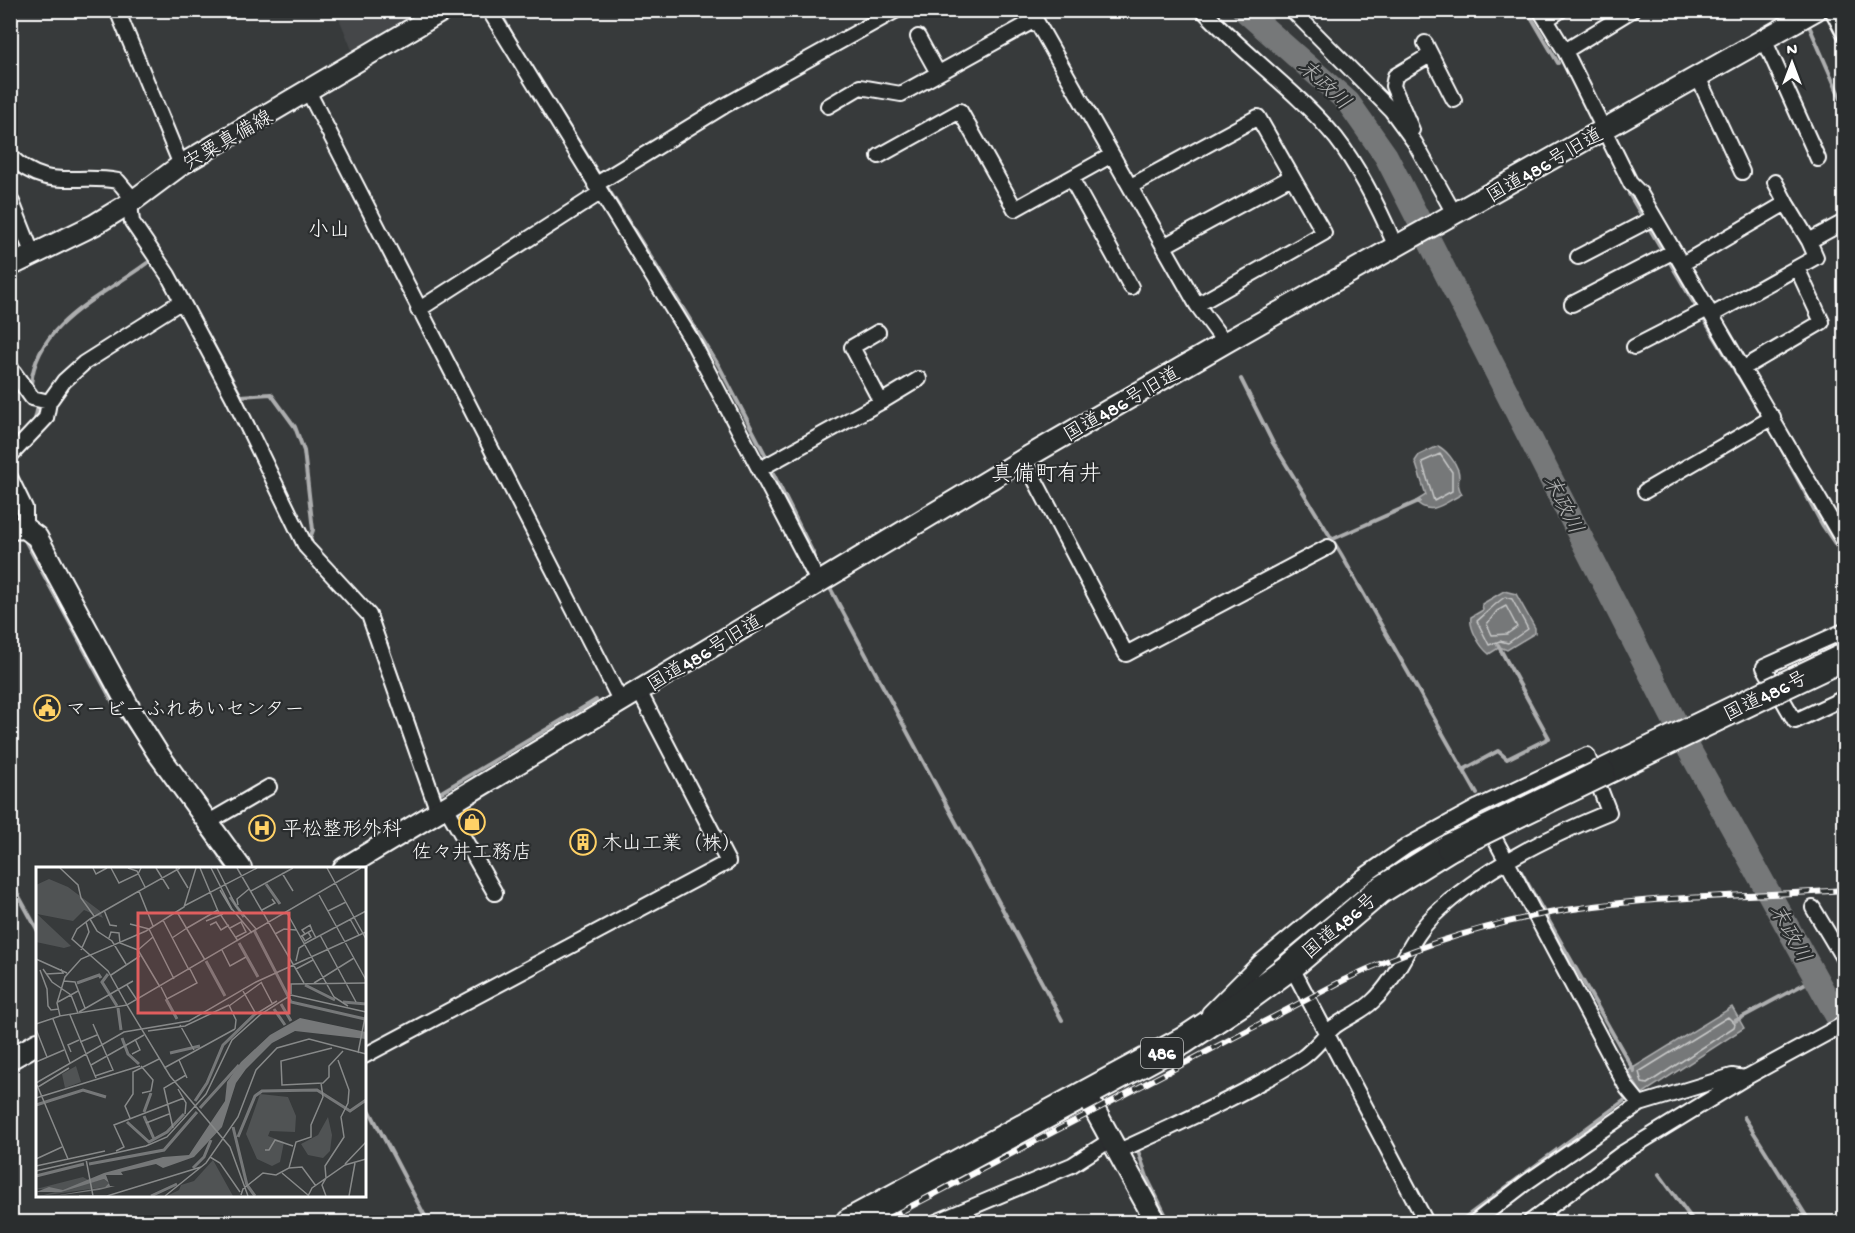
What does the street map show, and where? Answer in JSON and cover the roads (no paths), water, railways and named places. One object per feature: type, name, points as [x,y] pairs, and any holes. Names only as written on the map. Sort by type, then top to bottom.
[{"type":"highway","name":"国道486号","points":[[849,1222],[1183,1041],[1291,966],[1379,891],[1450,847],[1845,657]]},
{"type":"street","points":[[117,10],[182,165]]},
{"type":"street","name":"宍粟真備線","points":[[10,266],[94,225],[182,165],[444,10]]},
{"type":"street","points":[[489,10],[600,185],[766,466],[819,583]]},
{"type":"street","points":[[418,310],[600,185],[724,106],[897,10]]},
{"type":"street","points":[[1203,10],[1312,113],[1336,140],[1404,243]]},
{"type":"street","points":[[1292,10],[1357,73],[1391,110],[1415,143]]},
{"type":"street","points":[[1561,10],[1543,15],[1565,51],[1630,184],[1640,193],[1648,220],[1669,254],[1682,264],[1705,312],[1742,369],[1767,420],[1845,542]]},
{"type":"street","points":[[1565,51],[1632,10]]},
{"type":"street","name":"国道486号旧道","points":[[346,867],[1024,459],[1815,10]]},
{"type":"street","points":[[1832,10],[1845,33]]},
{"type":"street","points":[[828,106],[860,87],[901,94],[1032,15],[1197,305],[1225,343]]},
{"type":"street","points":[[918,37],[938,73]]},
{"type":"street","points":[[1764,39],[1818,159]]},
{"type":"street","points":[[1447,219],[1415,143],[1411,125],[1393,86],[1395,75],[1428,49],[1454,100]]},
{"type":"street","points":[[1698,77],[1742,172]]},
{"type":"street","points":[[308,92],[621,702]]},
{"type":"street","points":[[879,156],[960,111],[1015,209],[1112,155]]},
{"type":"street","points":[[1131,186],[1258,117],[1324,233],[1197,305]]},
{"type":"street","points":[[10,156],[24,170],[45,179],[97,177],[118,181],[132,201],[132,222],[182,301],[233,397],[306,547],[369,615],[442,810],[495,893]]},
{"type":"street","points":[[1164,246],[1291,177]]},
{"type":"street","points":[[1071,178],[1131,287]]},
{"type":"street","points":[[1634,347],[1797,268],[1816,256],[1775,182]]},
{"type":"street","points":[[12,202],[33,255]]},
{"type":"street","points":[[1682,264],[1785,203]]},
{"type":"street","points":[[1578,257],[1648,220]]},
{"type":"street","points":[[1809,241],[1845,222]]},
{"type":"street","points":[[1572,304],[1669,254]]},
{"type":"street","points":[[1742,369],[1822,322],[1797,268]]},
{"type":"street","points":[[10,456],[46,418],[49,402],[64,381],[84,363],[182,301]]},
{"type":"street","points":[[878,332],[852,346],[881,402]]},
{"type":"street","points":[[10,367],[32,398],[49,402]]},
{"type":"street","points":[[766,466],[919,379]]},
{"type":"street","points":[[1645,491],[1767,420]]},
{"type":"street","points":[[1024,459],[1126,654],[1328,547]]},
{"type":"street","points":[[10,477],[25,508],[18,528],[37,537],[135,718],[240,867]]},
{"type":"street","points":[[1845,631],[1764,667],[1795,721],[1845,698]]},
{"type":"street","points":[[366,1055],[728,862],[639,691]]},
{"type":"street","points":[[936,1222],[1240,1094],[1304,1056],[1334,1027],[1372,1002],[1394,977],[1418,934],[1433,916],[1463,891],[1507,863],[1573,827],[1609,812],[1587,755],[1478,807],[1407,846],[1364,876],[1260,963],[1183,1041]]},
{"type":"street","points":[[207,823],[269,787]]},
{"type":"street","points":[[1478,807],[1593,1019],[1627,1088],[1638,1101]]},
{"type":"street","points":[[1813,908],[1845,960]]},
{"type":"street","points":[[1291,966],[1426,1222]]},
{"type":"street","points":[[1530,1222],[1621,1154],[1745,1078],[1845,1024]]},
{"type":"street","points":[[10,1059],[36,1044]]},
{"type":"street","points":[[1475,1222],[1638,1101],[1732,1076],[1745,1078]]},
{"type":"street","points":[[1086,1094],[1116,1145],[1156,1222]]},
{"type":"water","points":[[1438,446],[1447,453],[1457,467],[1462,494],[1438,507],[1427,508],[1416,501],[1426,495],[1415,461],[1419,455]]},
{"type":"water","points":[[1504,591],[1516,594],[1535,628],[1535,633],[1507,650],[1500,647],[1489,654],[1476,637],[1471,617],[1483,610],[1482,604]]},
{"type":"water","points":[[1732,1007],[1744,1028],[1642,1094],[1628,1071]]},
{"type":"waterway","points":[[499,10],[513,36]]},
{"type":"waterway","name":"末政川","points":[[1244,10],[1348,102],[1386,156],[1690,751],[1844,1029]]},
{"type":"waterway","points":[[1527,10],[1558,63]]},
{"type":"waterway","points":[[1810,28],[1844,106]]},
{"type":"waterway","points":[[558,109],[719,366],[768,460]]},
{"type":"waterway","points":[[1629,194],[1664,253]]},
{"type":"waterway","points":[[1668,259],[1698,310]]},
{"type":"waterway","points":[[39,395],[31,384],[36,362],[45,344],[75,313],[147,263]]},
{"type":"waterway","points":[[1702,316],[1776,439],[1823,526],[1844,557]]},
{"type":"waterway","points":[[207,333],[241,396],[271,394],[295,427],[304,451],[313,530],[309,541]]},
{"type":"waterway","points":[[1241,379],[1273,443],[1341,554],[1477,794]]},
{"type":"waterway","points":[[34,424],[39,402]]},
{"type":"waterway","points":[[770,467],[815,557]]},
{"type":"waterway","points":[[10,495],[19,511]]},
{"type":"waterway","points":[[1331,540],[1419,501]]},
{"type":"waterway","points":[[26,542],[116,708],[227,867]]},
{"type":"waterway","points":[[829,586],[1062,1020]]},
{"type":"waterway","points":[[375,613],[415,725]]},
{"type":"waterway","points":[[1463,770],[1498,751],[1507,759],[1549,738],[1498,645]]},
{"type":"waterway","points":[[437,791],[438,794],[596,700]]},
{"type":"waterway","points":[[1503,840],[1510,852]]},
{"type":"waterway","points":[[1520,870],[1634,1071]]},
{"type":"waterway","points":[[10,880],[36,927]]},
{"type":"waterway","points":[[1735,1021],[1817,977]]},
{"type":"waterway","points":[[1459,1222],[1629,1097]]},
{"type":"waterway","points":[[366,1104],[428,1222]]},
{"type":"waterway","points":[[1744,1117],[1810,1222]]},
{"type":"waterway","points":[[1137,1148],[1148,1180],[1169,1222]]},
{"type":"waterway","points":[[1659,1174],[1694,1222]]},
{"type":"railway","points":[[881,1222],[1344,980],[1442,941],[1544,914],[1618,903],[1844,890]]},
{"type":"place","name":"マービーふれあいセンター","points":[[47,708]]},
{"type":"place","name":"佐々井工務店","points":[[472,822]]},
{"type":"place","name":"平松整形外科","points":[[262,828]]},
{"type":"place","name":"木山工業（株）","points":[[583,842]]},
{"type":"district","name":"小山","points":[[329,229]]},
{"type":"district","name":"真備町有井","points":[[1046,472]]}]
